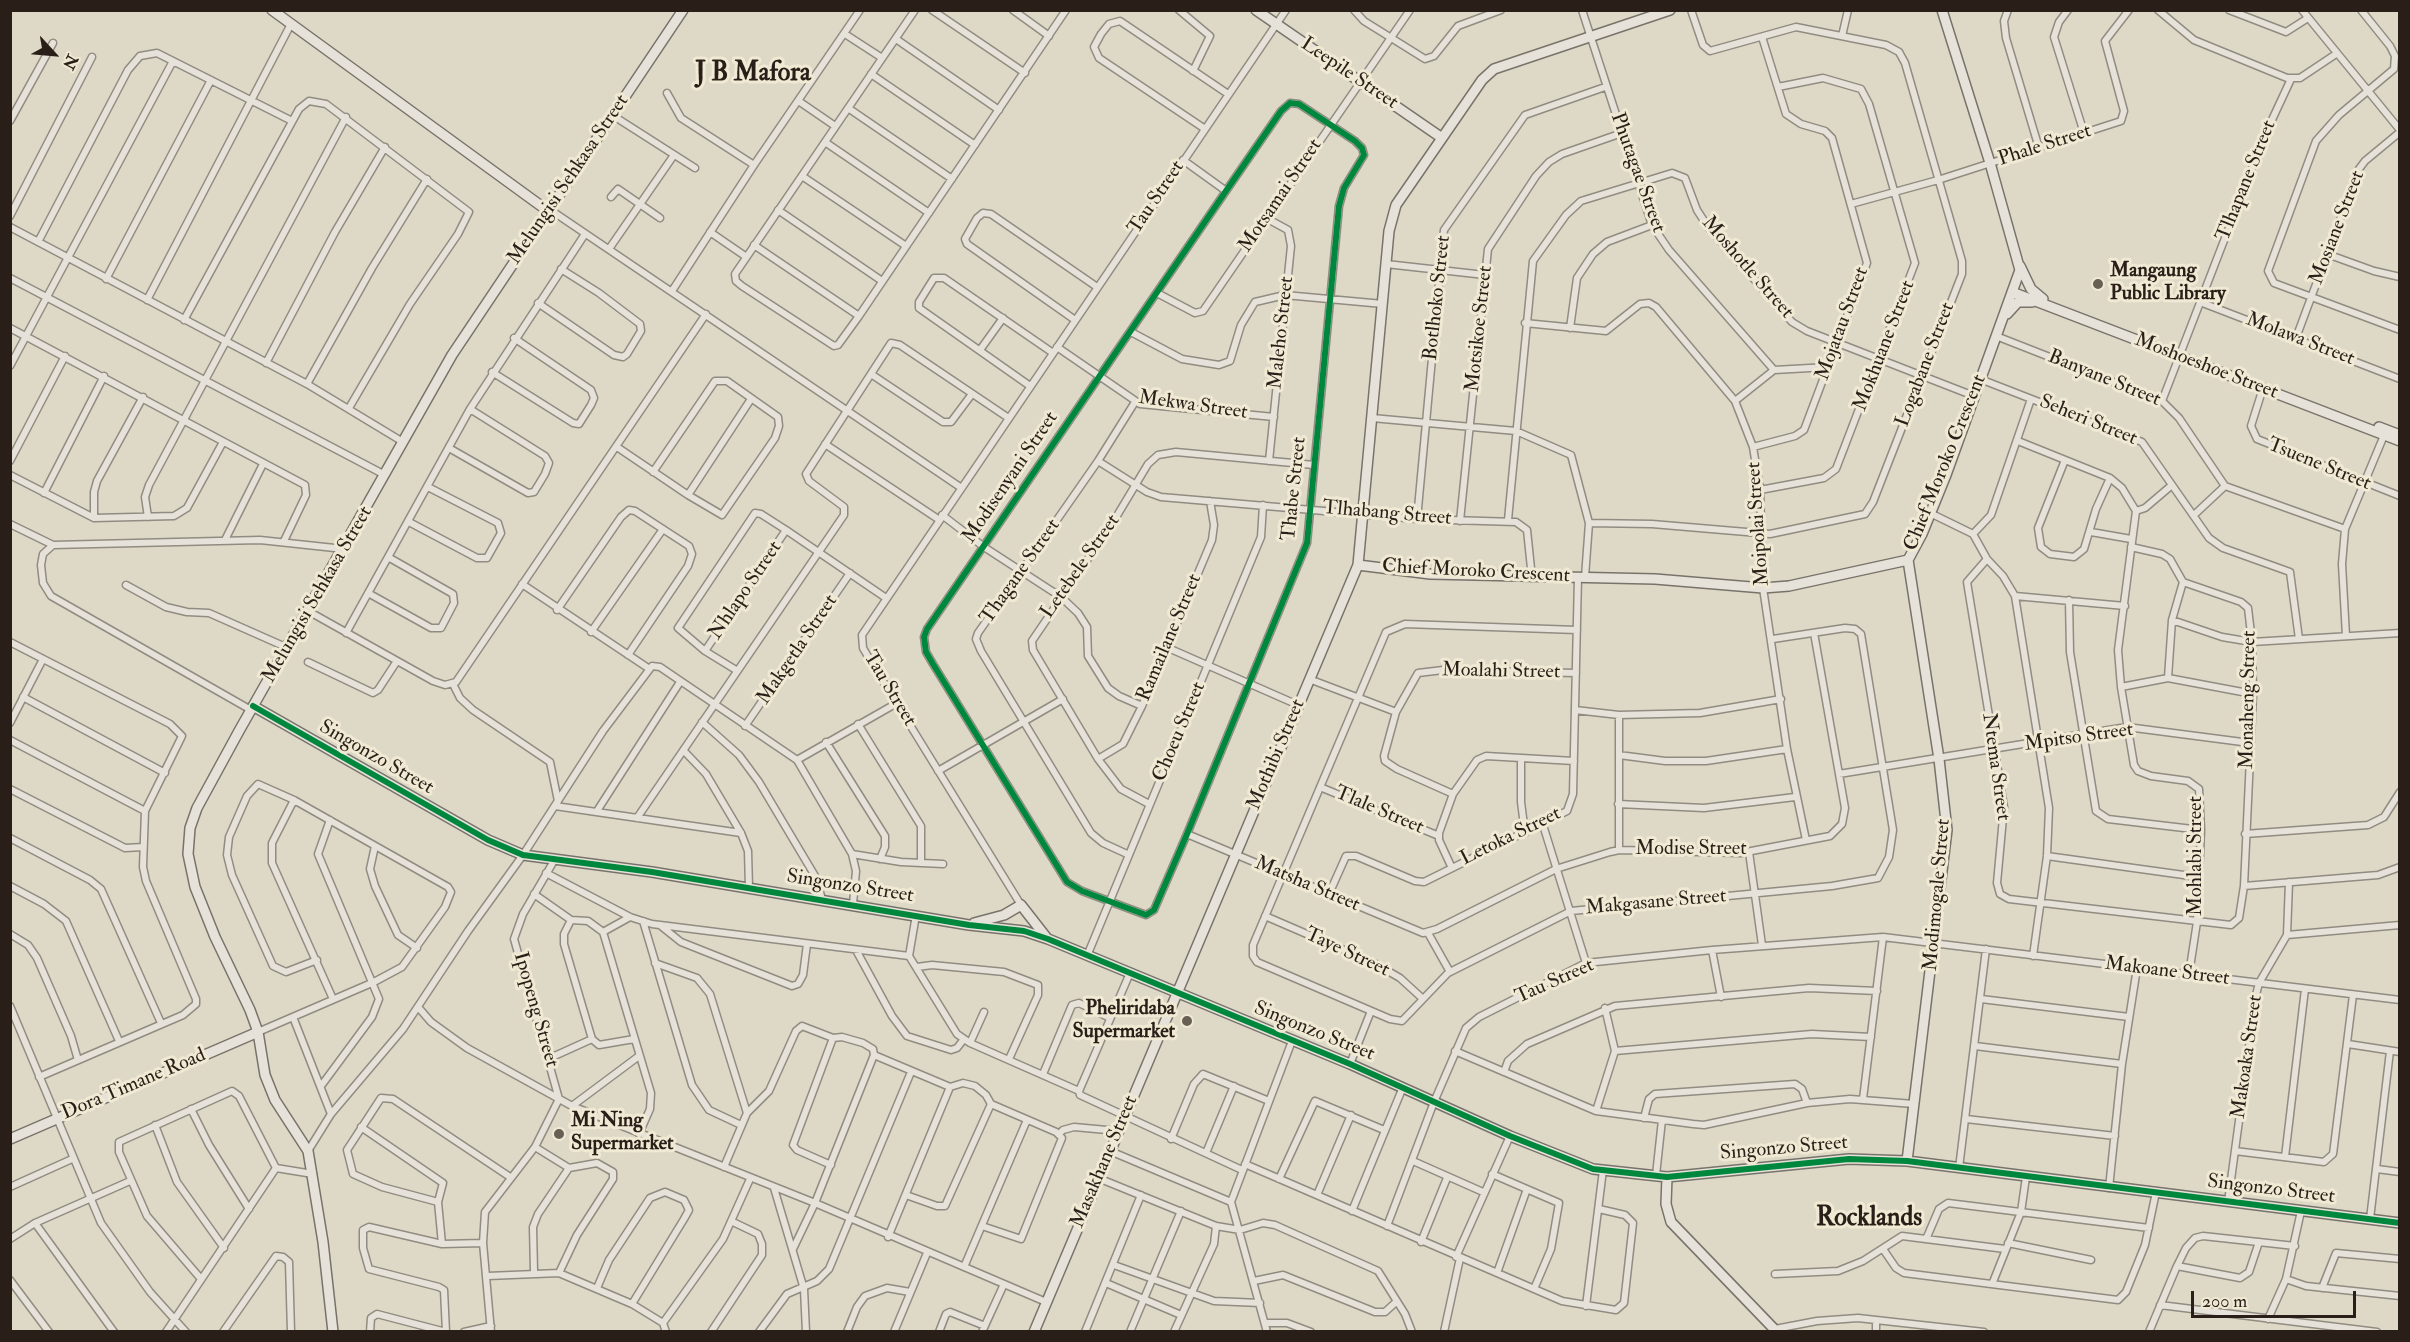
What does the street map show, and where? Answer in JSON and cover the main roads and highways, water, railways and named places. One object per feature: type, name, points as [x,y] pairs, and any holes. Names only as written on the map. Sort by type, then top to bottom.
[{"type":"place","name":"Mangaung Public Library","points":[[2098,284]]},
{"type":"place","name":"Pheliridaba Supermarket","points":[[1187,1021]]},
{"type":"place","name":"Mi Ning Supermarket","points":[[559,1134]]},
{"type":"district","name":"J B Mafora","points":[[753,74]]},
{"type":"district","name":"Rocklands","points":[[1869,1219]]}]
